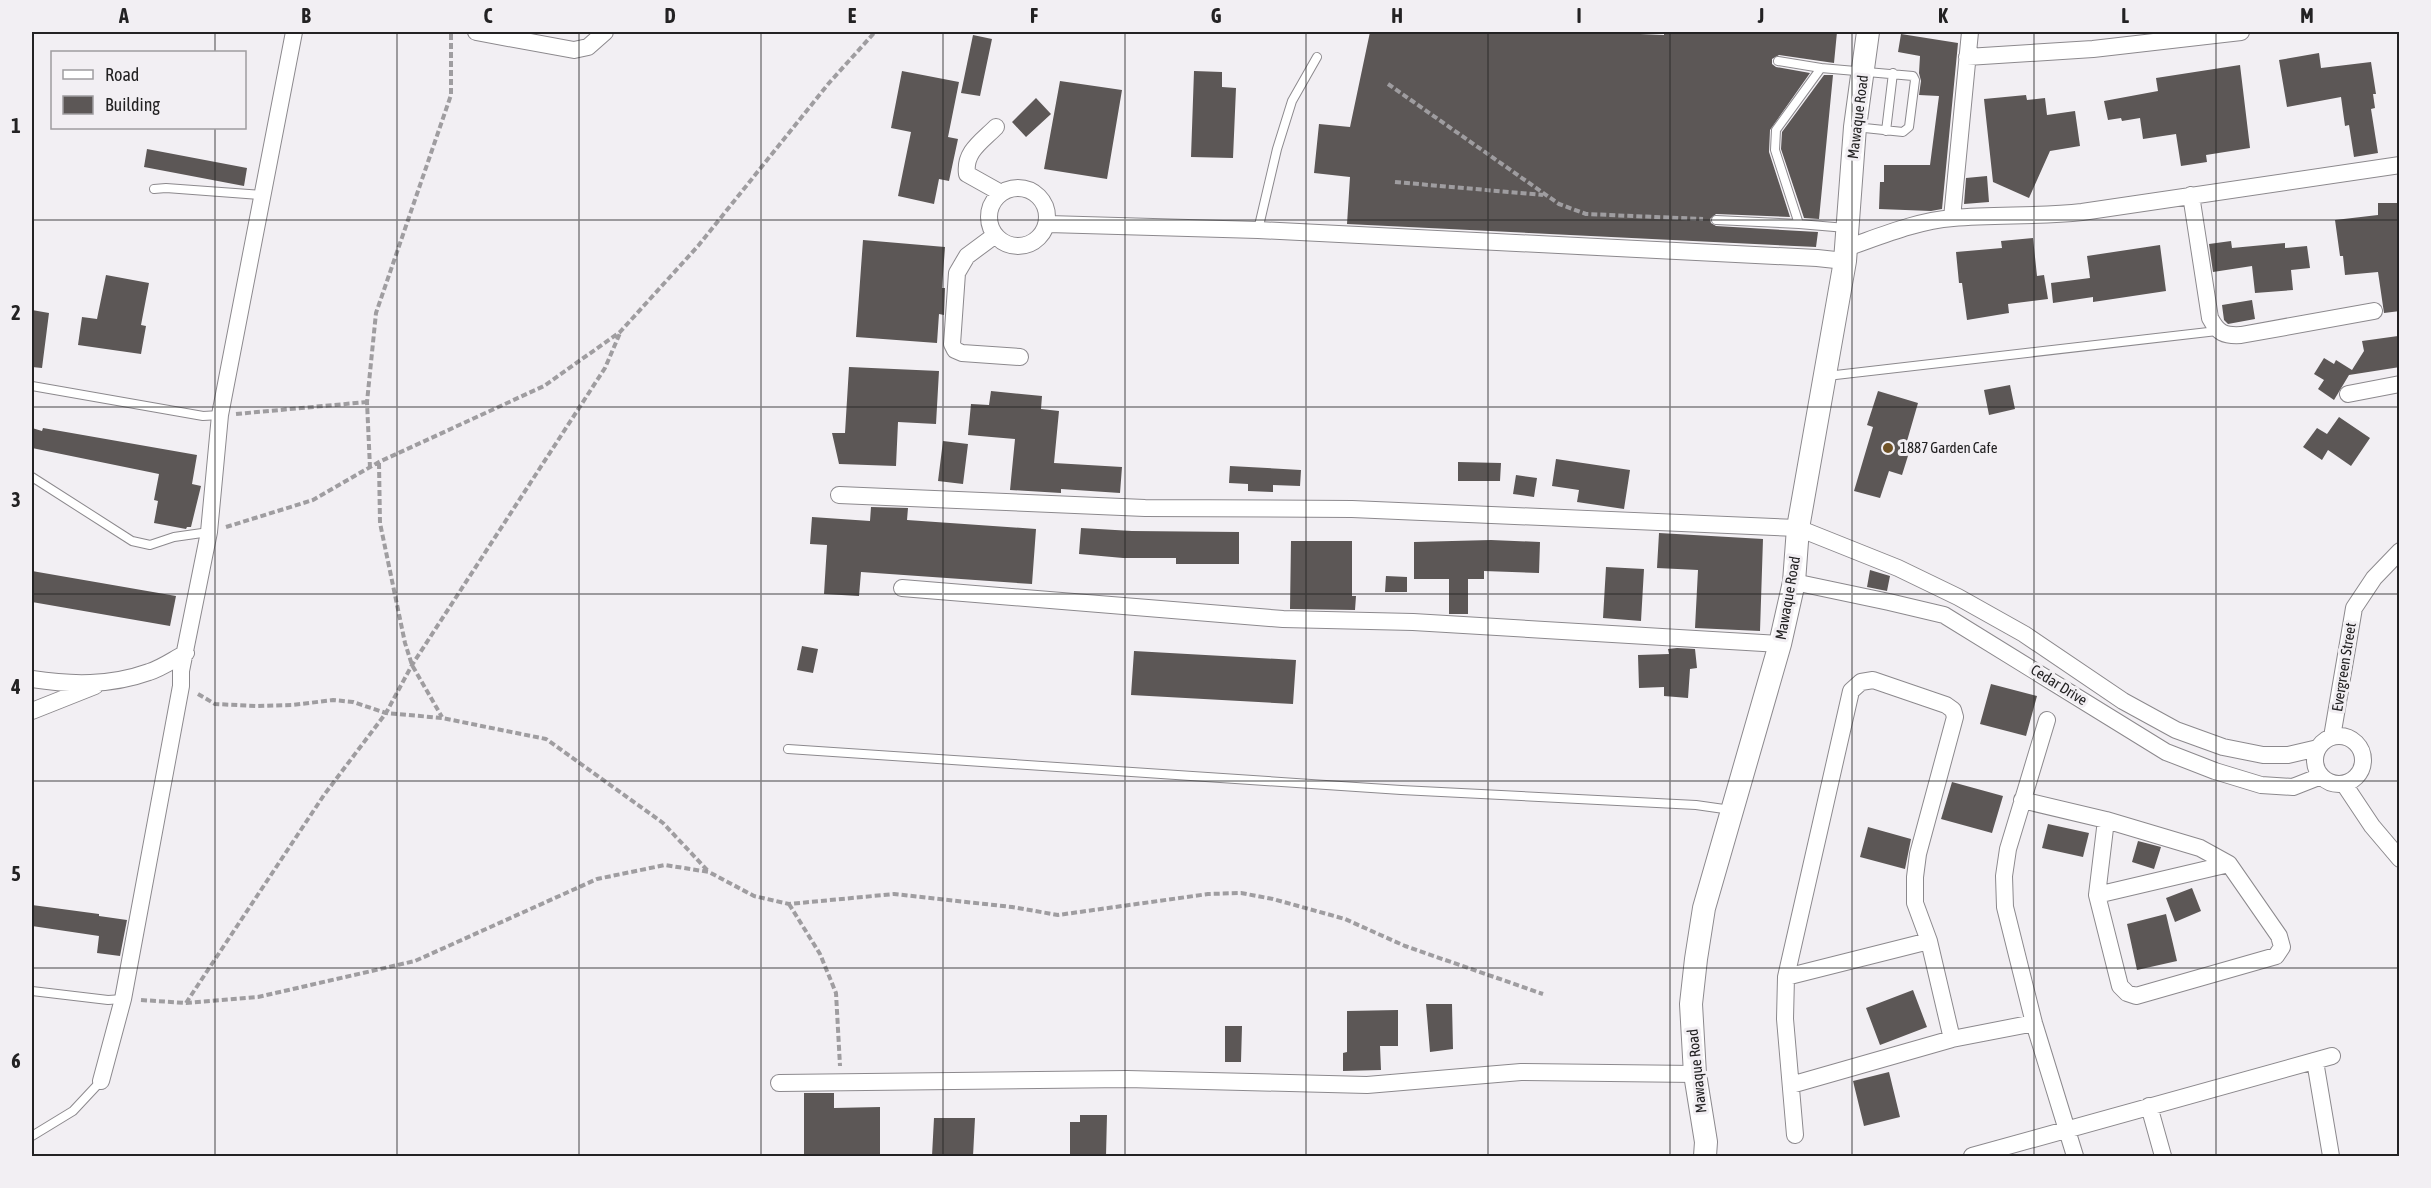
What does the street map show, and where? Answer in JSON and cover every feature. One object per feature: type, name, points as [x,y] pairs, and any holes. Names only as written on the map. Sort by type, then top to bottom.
[{"type":"main road","name":"Mawaque Road","points":[[1705,1156],[1706,1142],[1695,1074],[1691,1004],[1696,959],[1704,908],[1780,644],[1794,582],[1798,528],[1846,245],[1855,127],[1868,32]]},
{"type":"street","points":[[102,1081],[123,999],[181,686],[209,532],[220,416],[294,32]]},
{"type":"street","points":[[476,32],[574,50],[588,47],[604,32]]},
{"type":"street","points":[[1952,218],[1970,32]]},
{"type":"street","points":[[1967,57],[2093,50],[2241,32]]},
{"type":"street","points":[[996,127],[971,151],[965,162],[967,174],[1001,193]]},
{"type":"street","points":[[1048,224],[1258,230],[1817,258],[1846,245],[1915,224],[1952,218],[2051,216],[2400,165]]},
{"type":"street","points":[[1010,189],[1030,190],[1044,204],[1048,224],[1041,236],[1030,244],[1017,247],[1004,244],[994,236],[990,227],[990,208],[1001,193],[1010,189]]},
{"type":"street","points":[[2191,195],[2210,318],[2217,331],[2227,335],[2241,335],[2374,311]]},
{"type":"street","points":[[994,236],[968,256],[957,273],[952,344],[955,350],[962,353],[1020,357]]},
{"type":"street","points":[[2348,394],[2400,384]]},
{"type":"street","name":"Cedar Drive","points":[[839,495],[1145,508],[1352,509],[1798,528],[1898,568],[1958,597],[2024,634],[2123,701],[2176,730],[2223,747],[2264,755],[2288,755],[2318,748]]},
{"type":"street","name":"Evergreen Street","points":[[2334,732],[2354,608],[2374,578],[2400,551]]},
{"type":"street","name":"Cedar Drive","points":[[1794,582],[1944,615],[2166,752],[2215,771],[2261,784],[2293,787],[2321,776]]},
{"type":"street","points":[[902,588],[1283,619],[1413,622],[1780,644]]},
{"type":"street","points":[[32,711],[101,683],[150,672],[186,653]]},
{"type":"street","points":[[32,679],[57,683],[101,683]]},
{"type":"street","points":[[1795,1135],[1785,1018],[1786,977],[1851,691],[1861,682],[1873,680],[1946,705],[1953,710],[1955,717],[1918,854],[1915,877],[1915,903],[1929,941],[1952,1039]]},
{"type":"street","points":[[2047,720],[2008,849],[2004,876],[2005,907],[2034,1023],[2075,1156]]},
{"type":"street","points":[[2334,732],[2354,741],[2362,754],[2361,769],[2357,776],[2344,784],[2332,783],[2321,776],[2315,763],[2318,748],[2334,732]]},
{"type":"street","points":[[2344,784],[2372,826],[2400,859]]},
{"type":"street","points":[[2022,800],[2106,820],[2200,848],[2229,864],[2279,936],[2282,947],[2276,956],[2136,996],[2127,993],[2120,986],[2097,895],[2106,820]]},
{"type":"street","points":[[2097,895],[2229,864]]},
{"type":"street","points":[[1786,977],[1929,941]]},
{"type":"street","points":[[1791,1085],[1952,1039],[2034,1023]]},
{"type":"street","points":[[1982,1155],[2068,1128],[2323,1058],[2331,1156]]},
{"type":"street","points":[[779,1083],[1127,1079],[1367,1084],[1521,1072],[1695,1074]]},
{"type":"street","points":[[2149,1106],[2163,1156]]},
{"type":"lane","points":[[1258,230],[1277,149],[1292,101],[1317,57]]},
{"type":"lane","points":[[1778,62],[1913,76],[1915,80],[1909,127],[1903,132],[1855,127]]},
{"type":"lane","points":[[1799,224],[1775,150],[1774,140],[1776,130],[1821,68]]},
{"type":"lane","points":[[1887,131],[1893,74]]},
{"type":"lane","points":[[154,189],[261,195]]},
{"type":"lane","points":[[1716,219],[1799,224],[1846,245]]},
{"type":"lane","points":[[1825,376],[2217,331]]},
{"type":"lane","points":[[32,386],[202,416],[220,416]]},
{"type":"lane","points":[[32,477],[132,541],[150,544],[174,537],[209,532]]},
{"type":"lane","points":[[788,749],[1401,790],[1696,805],[1732,810]]},
{"type":"lane","points":[[32,991],[108,1000],[123,999]]},
{"type":"lane","points":[[32,1136],[73,1111],[102,1081]]},
{"type":"path","points":[[370,469],[367,402],[376,313],[451,95],[452,32]]},
{"type":"path","points":[[209,532],[313,500],[379,462],[544,386],[620,333],[698,246],[829,83],[875,32]]},
{"type":"path","points":[[1388,84],[1559,204],[1586,214],[1716,219]]},
{"type":"path","points":[[1395,182],[1544,195]]},
{"type":"path","points":[[186,1003],[324,795],[386,713],[412,665],[605,368],[620,333]]},
{"type":"path","points":[[220,416],[367,402]]},
{"type":"path","points":[[379,462],[380,523],[394,597],[412,665],[442,718]]},
{"type":"path","points":[[181,686],[215,704],[293,705],[333,699],[353,702],[386,713],[442,718],[546,739],[663,823],[709,872],[754,896],[789,904],[894,894],[1012,907],[1058,915],[1208,894],[1241,893],[1273,899],[1345,919],[1405,946],[1543,994]]},
{"type":"path","points":[[123,999],[186,1003],[258,997],[415,961],[597,879],[665,865],[709,872]]},
{"type":"path","points":[[789,904],[820,954],[836,993],[841,1082]]},
{"type":"building","points":[[1370,32],[1593,32],[1664,35],[1664,32],[1837,32],[1834,63],[1779,55],[1772,59],[1772,64],[1776,67],[1810,73],[1770,130],[1769,152],[1790,217],[1716,214],[1710,219],[1711,223],[1716,226],[1818,232],[1816,247],[1347,224],[1350,177],[1314,173],[1319,124],[1350,127]]},
{"type":"building","points":[[1901,34],[1958,43],[1942,209],[1931,211],[1879,209],[1880,182],[1884,182],[1884,165],[1930,165],[1939,96],[1919,95],[1920,56],[1898,52]]},
{"type":"building","points":[[973,35],[992,39],[980,96],[961,93]]},
{"type":"building","points":[[2319,53],[2321,68],[2371,62],[2376,94],[2373,94],[2375,108],[2371,109],[2378,153],[2354,157],[2349,125],[2345,126],[2341,97],[2287,107],[2279,60]]},
{"type":"building","points":[[2240,65],[2250,148],[2206,155],[2207,162],[2181,166],[2176,134],[2143,139],[2140,118],[2122,121],[2121,118],[2108,120],[2104,101],[2158,91],[2156,78]]},
{"type":"building","points":[[902,71],[959,82],[948,137],[958,139],[949,181],[939,179],[934,204],[898,196],[911,132],[891,128]]},
{"type":"building","points":[[1194,71],[1222,72],[1222,87],[1236,88],[1233,158],[1191,157]]},
{"type":"building","points":[[1824,75],[1833,75],[1819,219],[1804,218],[1781,149],[1782,132]]},
{"type":"building","points":[[1060,81],[1122,90],[1107,179],[1044,169]]},
{"type":"building","points":[[2026,95],[2027,100],[2045,98],[2047,115],[2075,111],[2080,146],[2050,151],[2029,198],[1993,182],[1984,99]]},
{"type":"building","points":[[1036,98],[1051,114],[1026,137],[1012,122]]},
{"type":"building","points":[[147,149],[247,168],[244,186],[144,167]]},
{"type":"building","points":[[1987,176],[1989,202],[1964,204],[1966,178]]},
{"type":"building","points":[[2378,203],[2400,203],[2400,311],[2384,313],[2378,272],[2345,275],[2343,256],[2340,256],[2335,220],[2378,215]]},
{"type":"building","points":[[2033,238],[2037,276],[2044,275],[2048,299],[2008,304],[2009,313],[1967,320],[1962,283],[1959,283],[1956,252],[2002,248],[2001,241]]},
{"type":"building","points":[[863,240],[945,247],[942,288],[945,288],[944,315],[939,314],[937,343],[856,337]]},
{"type":"building","points":[[2231,241],[2232,248],[2285,243],[2285,248],[2307,246],[2310,268],[2291,270],[2293,290],[2255,293],[2252,266],[2213,272],[2209,244]]},
{"type":"building","points":[[2160,245],[2166,291],[2093,302],[2093,297],[2053,303],[2051,283],[2090,278],[2087,256]]},
{"type":"building","points":[[106,275],[149,283],[141,325],[146,326],[141,354],[78,345],[82,317],[97,319]]},
{"type":"building","points":[[2252,300],[2255,319],[2228,324],[2224,320],[2222,305]]},
{"type":"building","points":[[32,310],[49,313],[42,368],[32,367]]},
{"type":"building","points":[[2398,336],[2400,367],[2349,375],[2334,400],[2318,389],[2324,380],[2314,374],[2324,358],[2334,364],[2336,360],[2352,370],[2364,351],[2362,341]]},
{"type":"building","points":[[849,367],[939,371],[936,424],[898,422],[896,466],[839,464],[832,433],[845,433]]},
{"type":"building","points":[[2010,385],[2015,409],[1989,415],[1984,390]]},
{"type":"building","points":[[991,391],[1042,396],[1041,409],[1059,411],[1054,463],[1122,467],[1120,493],[1061,489],[1061,493],[1010,490],[1015,439],[968,435],[971,404],[989,405]]},
{"type":"building","points":[[1878,391],[1918,403],[1907,441],[1912,443],[1902,475],[1889,471],[1880,498],[1854,491],[1873,427],[1867,425]]},
{"type":"building","points":[[2339,417],[2370,438],[2351,466],[2328,450],[2322,460],[2303,447],[2317,428],[2327,434]]},
{"type":"building","points":[[32,428],[197,455],[192,484],[201,486],[191,527],[186,529],[154,523],[158,501],[154,500],[159,474],[32,448]]},
{"type":"building","points":[[943,441],[968,444],[963,484],[938,481]]},
{"type":"building","points":[[1556,459],[1630,470],[1624,509],[1577,502],[1579,490],[1552,486]]},
{"type":"building","points":[[1458,462],[1501,463],[1500,481],[1458,481]]},
{"type":"building","points":[[1230,466],[1301,470],[1300,486],[1273,485],[1273,492],[1248,491],[1248,484],[1229,483]]},
{"type":"building","points":[[1516,475],[1537,478],[1534,497],[1513,494]]},
{"type":"building","points":[[871,507],[908,508],[907,520],[1036,529],[1032,584],[861,572],[859,596],[824,594],[827,545],[810,544],[812,517],[870,521]]},
{"type":"building","points":[[1081,528],[1239,532],[1239,564],[1176,564],[1176,558],[1123,558],[1079,554]]},
{"type":"building","points":[[1659,533],[1763,539],[1760,631],[1695,628],[1698,570],[1657,568]]},
{"type":"building","points":[[1491,540],[1540,542],[1539,573],[1484,571],[1484,579],[1468,579],[1468,614],[1449,614],[1449,579],[1414,579],[1414,542]]},
{"type":"building","points":[[1291,541],[1352,541],[1352,596],[1356,596],[1355,610],[1290,609]]},
{"type":"building","points":[[1606,567],[1644,569],[1641,621],[1603,618]]},
{"type":"building","points":[[1870,570],[1890,576],[1887,591],[1867,587]]},
{"type":"building","points":[[32,571],[176,596],[170,626],[32,602]]},
{"type":"building","points":[[1386,576],[1407,577],[1407,592],[1385,592]]},
{"type":"building","points":[[802,646],[818,649],[813,673],[797,670]]},
{"type":"building","points":[[1668,649],[1695,649],[1697,668],[1690,669],[1688,698],[1664,696],[1664,687],[1639,688],[1638,655],[1669,654]]},
{"type":"building","points":[[1134,651],[1296,660],[1293,704],[1131,695]]},
{"type":"building","points":[[1991,684],[2037,696],[2026,736],[1980,724]]},
{"type":"building","points":[[1952,782],[2003,796],[1992,833],[1941,819]]},
{"type":"building","points":[[2048,824],[2089,833],[2083,857],[2042,848]]},
{"type":"building","points":[[1868,827],[1911,839],[1905,869],[1860,857]]},
{"type":"building","points":[[2138,841],[2161,847],[2154,869],[2132,862]]},
{"type":"building","points":[[2192,888],[2201,911],[2175,922],[2166,898]]},
{"type":"building","points":[[32,905],[127,920],[120,956],[97,953],[99,936],[32,926]]},
{"type":"building","points":[[2166,914],[2177,961],[2137,970],[2127,924]]},
{"type":"building","points":[[1913,990],[1927,1027],[1880,1045],[1866,1008]]},
{"type":"building","points":[[1426,1004],[1452,1004],[1453,1049],[1430,1052]]},
{"type":"building","points":[[1398,1010],[1398,1046],[1380,1046],[1381,1070],[1343,1071],[1343,1053],[1347,1052],[1347,1011]]},
{"type":"building","points":[[1225,1026],[1242,1026],[1241,1062],[1225,1062]]},
{"type":"building","points":[[1889,1072],[1900,1117],[1864,1126],[1853,1081]]},
{"type":"building","points":[[804,1093],[834,1093],[834,1108],[880,1107],[880,1156],[804,1156]]},
{"type":"building","points":[[1080,1115],[1107,1115],[1106,1156],[1070,1156],[1070,1122],[1080,1122]]},
{"type":"building","points":[[934,1118],[975,1118],[973,1156],[932,1156]]},
{"type":"place","name":"1887 Garden Cafe","points":[[1888,448]]}]
